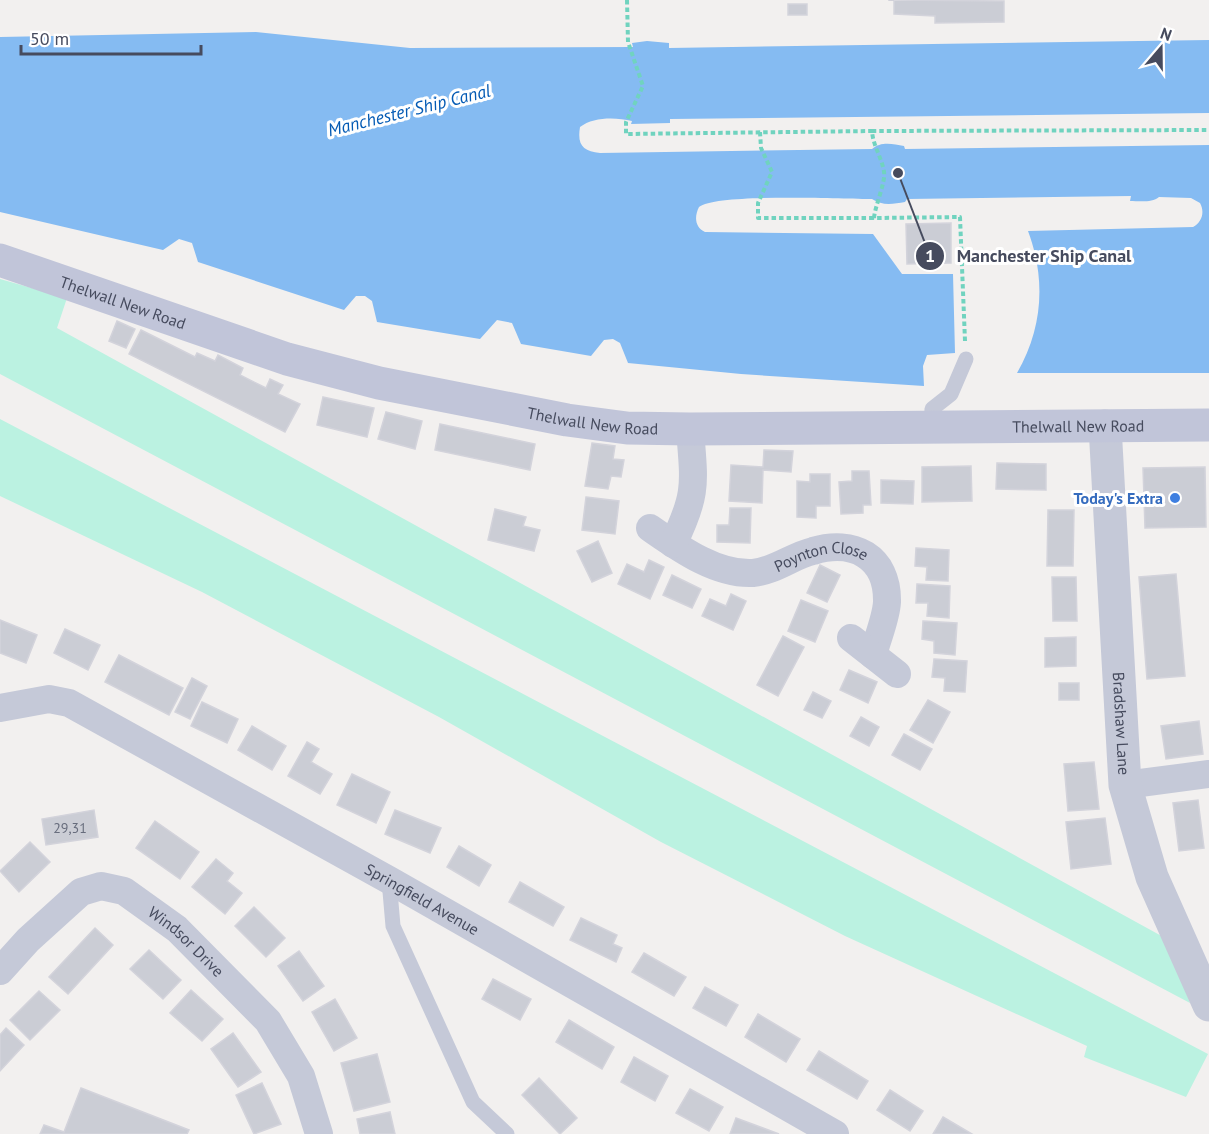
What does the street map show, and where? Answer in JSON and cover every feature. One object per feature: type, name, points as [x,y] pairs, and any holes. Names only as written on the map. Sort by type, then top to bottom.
[{"type":"main road","name":"Thelwall New Road","points":[[0,260],[287,359],[379,383],[567,420],[627,428],[690,429],[1209,425]]},
{"type":"street","name":"Bradshaw Lane","points":[[1105,426],[1125,785],[1152,877],[1209,1005]]},
{"type":"street","name":"Poynton Close","points":[[690,429],[693,495],[689,510],[661,536],[730,571],[753,573],[771,569],[812,551],[837,547],[859,549],[877,564],[885,582],[887,603],[862,647],[897,674]]},
{"type":"street","name":"Springfield Avenue","points":[[0,708],[50,699],[69,703],[389,880],[835,1134]]},
{"type":"street","points":[[1125,785],[1209,774]]},
{"type":"street","name":"Windsor Drive","points":[[0,971],[28,940],[81,892],[101,886],[124,891],[177,929],[268,1022],[302,1076],[319,1134]]},
{"type":"lane","points":[[931,427],[932,409],[951,394],[966,359]]},
{"type":"lane","points":[[389,880],[393,927],[473,1101],[507,1134]]},
{"type":"path","points":[[627,0],[628,42],[643,86],[626,122],[626,134],[1209,130]]},
{"type":"path","points":[[872,131],[872,139],[885,174],[874,218]]},
{"type":"path","points":[[760,132],[761,148],[772,172],[758,203],[758,218],[960,217],[966,359]]},
{"type":"green space","points":[[0,279],[67,298],[57,328],[1167,939],[1190,1003],[0,374]]},
{"type":"green space","points":[[0,419],[1208,1054],[1186,1097],[1084,1057],[1087,1046],[845,936],[661,842],[439,717],[202,592],[0,496]]},
{"type":"water","points":[[256,32],[410,48],[633,47],[632,43],[647,41],[669,43],[669,48],[1209,40],[1209,113],[670,119],[670,123],[631,124],[632,121],[612,119],[591,121],[585,124],[580,127],[579,138],[585,149],[600,153],[872,149],[887,144],[904,146],[905,149],[1209,145],[1209,373],[1017,373],[1032,339],[1039,303],[1038,267],[1028,231],[1193,227],[1200,220],[1202,210],[1200,203],[1191,198],[1159,197],[1141,201],[1130,201],[1131,196],[907,199],[905,202],[888,204],[872,199],[754,198],[710,203],[699,207],[696,221],[705,232],[873,234],[902,274],[953,274],[955,353],[927,355],[923,366],[924,386],[741,374],[628,363],[620,343],[613,339],[604,340],[591,356],[521,344],[512,323],[497,320],[480,339],[377,322],[372,301],[365,296],[356,296],[344,310],[198,262],[192,243],[179,239],[163,250],[0,212],[0,37]]},
{"type":"building","points":[[894,0],[1004,1],[1004,22],[935,23],[935,16],[894,14]]},
{"type":"building","points":[[788,4],[807,4],[807,15],[788,15]]},
{"type":"building","points":[[951,223],[951,263],[907,264],[906,224]]},
{"type":"building","points":[[117,321],[135,329],[126,348],[109,341]]},
{"type":"building","points":[[141,330],[195,357],[197,353],[215,361],[218,355],[243,368],[240,375],[266,388],[270,379],[283,385],[278,394],[300,404],[285,432],[129,354]]},
{"type":"building","points":[[323,397],[374,408],[367,437],[317,425]]},
{"type":"building","points":[[386,412],[422,421],[415,449],[378,439]]},
{"type":"building","points":[[440,424],[535,444],[530,470],[435,450]]},
{"type":"building","points":[[592,443],[615,446],[613,459],[624,460],[621,477],[611,476],[608,489],[585,486]]},
{"type":"building","points":[[764,450],[793,451],[791,472],[763,470],[762,503],[729,501],[731,465],[763,467]]},
{"type":"building","points":[[997,463],[1046,464],[1046,490],[996,489]]},
{"type":"building","points":[[971,466],[972,501],[922,502],[922,467]]},
{"type":"building","name":"Today's Extra","points":[[1205,467],[1206,527],[1145,528],[1143,468]]},
{"type":"building","points":[[852,471],[869,471],[871,505],[863,505],[863,513],[841,514],[839,482],[852,481]]},
{"type":"building","points":[[810,474],[830,474],[830,506],[816,506],[816,518],[797,517],[797,481],[810,482]]},
{"type":"building","points":[[881,480],[914,481],[913,504],[881,503]]},
{"type":"building","points":[[586,497],[619,501],[615,534],[582,530]]},
{"type":"building","points":[[730,508],[751,508],[750,543],[717,542],[717,525],[729,525]]},
{"type":"building","points":[[495,509],[526,517],[523,526],[540,530],[534,551],[488,540]]},
{"type":"building","points":[[1048,510],[1074,510],[1073,566],[1047,566]]},
{"type":"building","points":[[598,541],[612,573],[592,582],[577,551]]},
{"type":"building","points":[[916,548],[949,550],[948,581],[926,580],[927,567],[915,566]]},
{"type":"building","points":[[649,560],[664,567],[650,599],[618,584],[627,564],[644,572]]},
{"type":"building","points":[[820,565],[840,575],[827,602],[807,593]]},
{"type":"building","points":[[1176,574],[1185,676],[1147,679],[1139,577]]},
{"type":"building","points":[[672,575],[701,589],[692,608],[663,595]]},
{"type":"building","points":[[1052,577],[1076,577],[1077,621],[1053,621]]},
{"type":"building","points":[[917,584],[950,586],[949,618],[927,616],[928,603],[916,603]]},
{"type":"building","points":[[731,594],[746,601],[733,630],[702,616],[710,599],[726,606]]},
{"type":"building","points":[[801,600],[828,611],[815,642],[788,631]]},
{"type":"building","points":[[0,620],[37,635],[26,663],[0,653]]},
{"type":"building","points":[[923,621],[957,623],[955,655],[934,653],[934,641],[922,639]]},
{"type":"building","points":[[65,629],[100,645],[88,670],[54,653]]},
{"type":"building","points":[[783,636],[804,647],[778,696],[757,685]]},
{"type":"building","points":[[1076,637],[1076,666],[1045,667],[1045,638]]},
{"type":"building","points":[[119,655],[183,688],[169,715],[105,682]]},
{"type":"building","points":[[934,659],[967,661],[965,692],[944,691],[945,678],[932,677]]},
{"type":"building","points":[[849,670],[877,682],[868,703],[840,690]]},
{"type":"building","points":[[192,678],[207,686],[190,719],[175,712]]},
{"type":"building","points":[[1059,683],[1079,683],[1079,700],[1059,700]]},
{"type":"building","points":[[813,692],[831,701],[822,718],[804,710]]},
{"type":"building","points":[[928,700],[950,712],[933,743],[910,730]]},
{"type":"building","points":[[202,702],[238,719],[227,743],[191,726]]},
{"type":"building","points":[[861,717],[879,727],[869,746],[850,736]]},
{"type":"building","points":[[1199,721],[1203,754],[1166,759],[1161,726]]},
{"type":"building","points":[[252,726],[286,746],[272,770],[238,750]]},
{"type":"building","points":[[904,734],[932,749],[920,770],[892,755]]},
{"type":"building","points":[[307,742],[319,749],[311,762],[332,774],[320,794],[288,776]]},
{"type":"building","points":[[1094,762],[1099,809],[1068,811],[1064,764]]},
{"type":"building","points":[[352,774],[390,792],[376,823],[337,805]]},
{"type":"building","points":[[1198,800],[1204,848],[1179,851],[1173,803]]},
{"type":"building","points":[[94,810],[98,837],[46,845],[42,819]]},
{"type":"building","points":[[395,810],[441,828],[430,853],[385,834]]},
{"type":"building","points":[[1105,818],[1111,864],[1071,869],[1066,822]]},
{"type":"building","points":[[155,821],[199,852],[180,879],[136,848]]},
{"type":"building","points":[[30,842],[50,862],[19,892],[0,871]]},
{"type":"building","points":[[459,846],[491,865],[479,886],[447,867]]},
{"type":"building","points":[[216,859],[233,873],[227,881],[242,893],[225,914],[192,887]]},
{"type":"building","points":[[520,882],[564,907],[553,926],[509,902]]},
{"type":"building","points":[[254,907],[285,938],[266,957],[235,926]]},
{"type":"building","points":[[581,918],[617,935],[613,944],[622,948],[616,962],[570,940]]},
{"type":"building","points":[[95,928],[113,945],[68,994],[49,977]]},
{"type":"building","points":[[149,950],[181,980],[163,999],[130,969]]},
{"type":"building","points":[[299,951],[324,986],[303,1001],[278,966]]},
{"type":"building","points":[[644,953],[686,977],[674,996],[632,972]]},
{"type":"building","points":[[493,979],[531,999],[520,1020],[482,999]]},
{"type":"building","points":[[705,987],[738,1005],[726,1026],[693,1008]]},
{"type":"building","points":[[191,990],[223,1019],[202,1041],[170,1013]]},
{"type":"building","points":[[39,991],[60,1010],[30,1040],[10,1020]]},
{"type":"building","points":[[335,999],[357,1038],[334,1051],[312,1012]]},
{"type":"building","points":[[758,1014],[800,1039],[786,1062],[745,1037]]},
{"type":"building","points":[[569,1020],[614,1047],[602,1069],[556,1042]]},
{"type":"building","points":[[6,1028],[24,1045],[0,1071],[0,1035]]},
{"type":"building","points":[[233,1033],[261,1072],[238,1087],[211,1049]]},
{"type":"building","points":[[819,1051],[868,1081],[857,1099],[807,1070]]},
{"type":"building","points":[[377,1054],[390,1102],[354,1111],[341,1063]]},
{"type":"building","points":[[634,1057],[668,1076],[655,1101],[621,1082]]},
{"type":"building","points":[[539,1078],[577,1118],[560,1134],[522,1095]]},
{"type":"building","points":[[262,1083],[281,1124],[254,1134],[236,1095]]},
{"type":"building","points":[[81,1088],[189,1130],[187,1134],[40,1134],[44,1125],[64,1132]]},
{"type":"building","points":[[690,1089],[723,1107],[709,1131],[676,1113]]},
{"type":"building","points":[[890,1090],[923,1111],[910,1131],[877,1110]]},
{"type":"building","points":[[390,1112],[395,1134],[360,1134],[357,1119]]},
{"type":"building","points":[[943,1117],[972,1134],[933,1134]]},
{"type":"building","points":[[736,1118],[779,1134],[730,1134]]},
{"type":"place","name":"Manchester Ship Canal","points":[[898,173]]},
{"type":"place","name":"Today's Extra","points":[[1175,498]]}]
